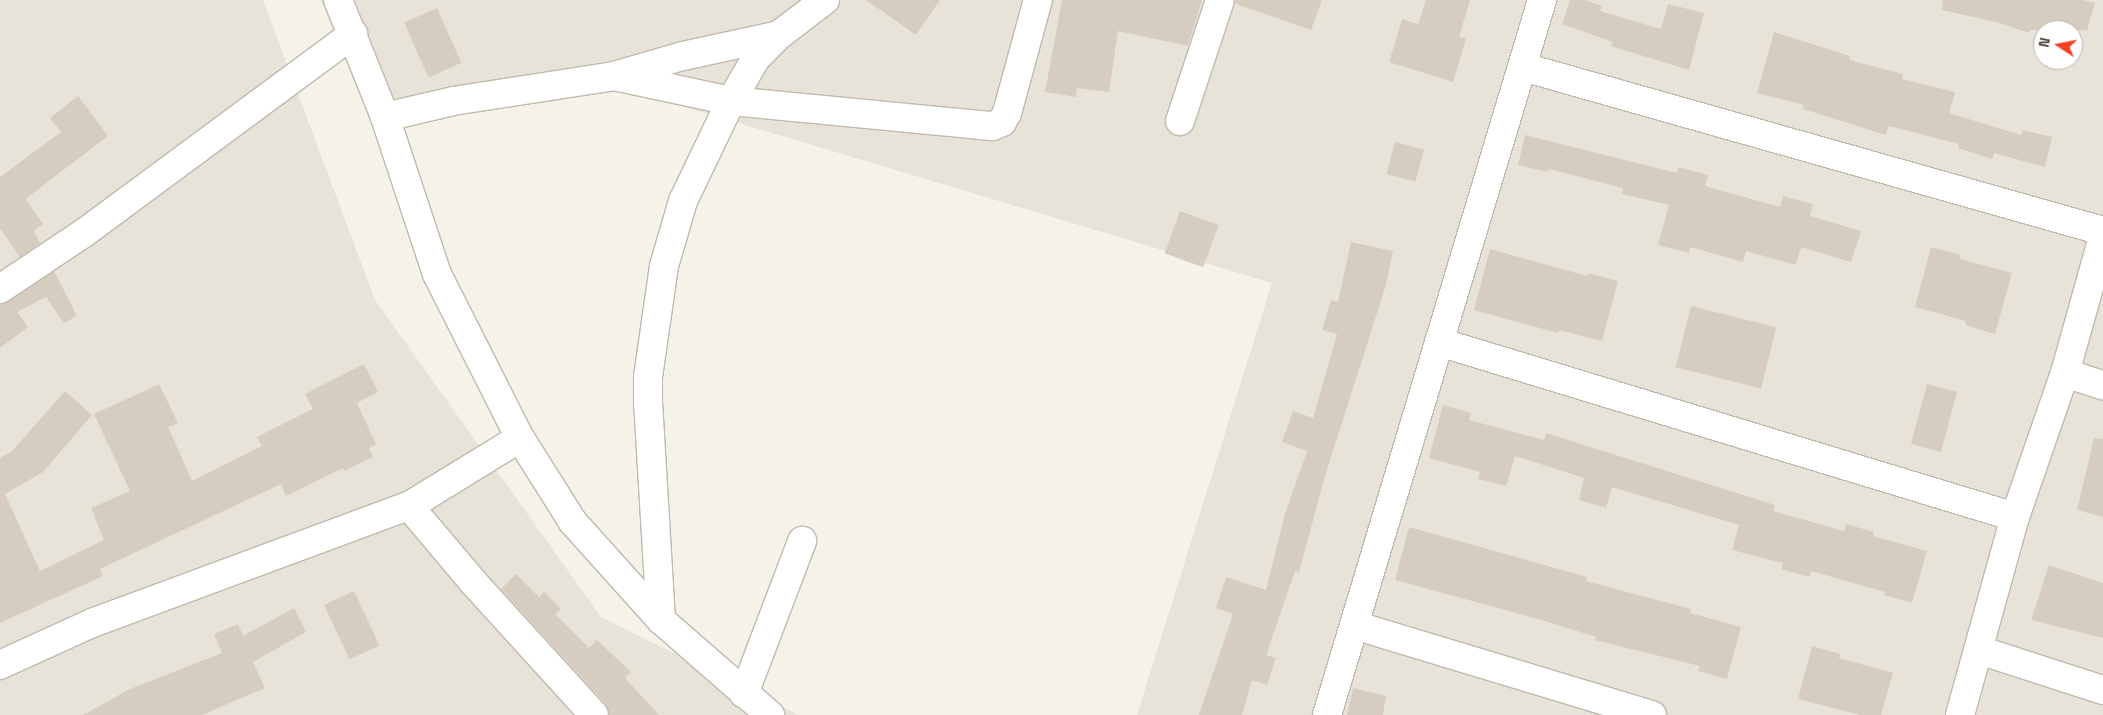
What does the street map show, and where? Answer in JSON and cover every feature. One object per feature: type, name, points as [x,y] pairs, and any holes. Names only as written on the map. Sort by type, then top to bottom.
[{"type":"street","points":[[338,0],[385,117],[438,274],[520,438],[572,522],[661,620],[770,715]]},
{"type":"street","points":[[661,620],[648,404],[664,266],[683,201],[731,101],[756,58],[780,35],[825,0]]},
{"type":"street","points":[[614,76],[731,101],[993,126],[1002,122],[1007,113],[1038,0]]},
{"type":"street","points":[[1180,122],[1220,0]]},
{"type":"street","points":[[1327,715],[1357,626],[1439,342],[1542,0]]},
{"type":"street","points":[[0,289],[84,232],[353,34]]},
{"type":"street","points":[[385,117],[453,101],[614,76],[683,56],[780,35]]},
{"type":"street","points":[[1523,67],[2103,231]]},
{"type":"street","points":[[1960,715],[2015,517],[2065,372],[2103,237]]},
{"type":"street","points":[[1439,342],[2015,517]]},
{"type":"street","points":[[2065,372],[2103,385]]},
{"type":"street","points":[[0,665],[92,623],[409,506],[520,438]]},
{"type":"street","points":[[409,506],[474,583],[594,715]]},
{"type":"street","points":[[744,694],[802,541]]},
{"type":"street","points":[[1357,626],[1652,715]]},
{"type":"street","points":[[1979,650],[2103,690]]},
{"type":"shaded area","points":[[0,0],[263,0],[375,300],[601,617],[799,715],[0,715]]},
{"type":"shaded area","points":[[321,0],[2103,0],[2103,715],[1137,715],[1272,283],[565,71],[367,110]]},
{"type":"building","points":[[866,0],[940,0],[916,35]]},
{"type":"building","points":[[1062,0],[1202,0],[1188,46],[1118,31],[1109,92],[1077,88],[1076,97],[1045,92]]},
{"type":"building","points":[[1236,0],[1322,0],[1311,30],[1236,4]]},
{"type":"building","points":[[1426,0],[1470,0],[1459,37],[1466,39],[1453,82],[1389,62],[1402,19],[1418,24]]},
{"type":"building","points":[[1570,0],[1585,0],[1602,6],[1600,11],[1661,29],[1668,4],[1704,13],[1689,70],[1611,46],[1613,42],[1562,24]]},
{"type":"building","points":[[1943,0],[2082,0],[2095,3],[2087,30],[2083,30],[2083,20],[2033,20],[2033,30],[2030,30],[2029,33],[2000,23],[1942,10]]},
{"type":"building","points":[[437,8],[461,63],[429,77],[404,23]]},
{"type":"building","points":[[1774,32],[1850,56],[1849,60],[1903,74],[1902,79],[1955,92],[1949,113],[2021,135],[2023,130],[2052,137],[2045,167],[1994,153],[1992,159],[1958,148],[1959,144],[1889,126],[1886,135],[1803,109],[1804,105],[1757,93]]},
{"type":"building","points":[[78,96],[108,136],[28,197],[26,200],[43,224],[34,231],[40,243],[20,257],[0,228],[0,177],[61,132],[50,118]]},
{"type":"building","points":[[1525,135],[1677,173],[1678,167],[1708,175],[1705,186],[1780,207],[1783,196],[1813,204],[1810,216],[1861,231],[1851,262],[1801,247],[1796,265],[1746,251],[1743,262],[1690,247],[1689,253],[1658,245],[1669,205],[1622,194],[1623,188],[1549,169],[1548,172],[1518,165]]},
{"type":"building","points":[[1395,142],[1424,150],[1415,182],[1386,174]]},
{"type":"building","points":[[1180,211],[1219,225],[1203,267],[1165,253]]},
{"type":"building","points":[[1351,242],[1393,251],[1386,285],[1325,476],[1299,572],[1295,571],[1266,655],[1276,658],[1267,685],[1252,680],[1242,715],[1199,715],[1233,614],[1216,608],[1226,577],[1266,590],[1285,514],[1307,451],[1282,442],[1293,411],[1313,418],[1337,334],[1322,330],[1331,300],[1338,302]]},
{"type":"building","points":[[1931,247],[1961,255],[1960,259],[2012,273],[1995,334],[1965,325],[1966,321],[1915,307]]},
{"type":"building","points":[[1490,249],[1587,276],[1588,273],[1618,281],[1602,341],[1559,330],[1558,333],[1474,310]]},
{"type":"building","points":[[54,271],[77,316],[64,323],[46,297],[17,312],[28,327],[0,348],[0,304]]},
{"type":"building","points":[[1691,306],[1776,327],[1761,388],[1676,367]]},
{"type":"building","points":[[364,364],[378,392],[357,403],[376,444],[369,448],[373,457],[344,471],[343,468],[286,496],[281,484],[100,569],[103,576],[0,623],[0,458],[12,451],[65,391],[92,415],[43,472],[5,494],[40,571],[104,540],[91,508],[130,491],[94,414],[159,384],[178,423],[168,427],[192,481],[262,446],[257,437],[313,409],[305,394]]},
{"type":"building","points":[[1927,384],[1957,392],[1941,452],[1911,444]]},
{"type":"building","points":[[1443,405],[1471,413],[1469,420],[1544,440],[1546,433],[1775,505],[1773,511],[1844,531],[1846,524],[1874,532],[1873,536],[1927,551],[1912,603],[1884,595],[1885,592],[1811,571],[1809,577],[1781,569],[1783,563],[1732,550],[1739,525],[1612,487],[1606,508],[1579,500],[1584,478],[1515,456],[1506,486],[1478,479],[1480,472],[1429,458]]},
{"type":"building","points":[[2094,438],[2103,439],[2103,517],[2077,510]]},
{"type":"building","points":[[1409,527],[1587,577],[1586,581],[1691,609],[1690,613],[1741,627],[1727,679],[1698,671],[1700,666],[1595,640],[1596,637],[1545,621],[1395,580]]},
{"type":"building","points":[[2049,565],[2103,583],[2103,638],[2031,620]]},
{"type":"building","points":[[516,574],[539,597],[544,592],[561,609],[555,614],[589,648],[597,640],[631,672],[625,678],[659,715],[609,715],[606,704],[501,589]]},
{"type":"building","points":[[354,591],[379,645],[349,659],[324,605]]},
{"type":"building","points":[[294,608],[306,632],[253,662],[265,688],[202,715],[83,715],[130,689],[222,653],[214,634],[238,624],[243,636]]},
{"type":"building","points":[[1812,646],[1840,654],[1839,658],[1893,673],[1881,715],[1860,715],[1798,699]]},
{"type":"building","points":[[1353,688],[1386,696],[1383,715],[1347,715]]}]
